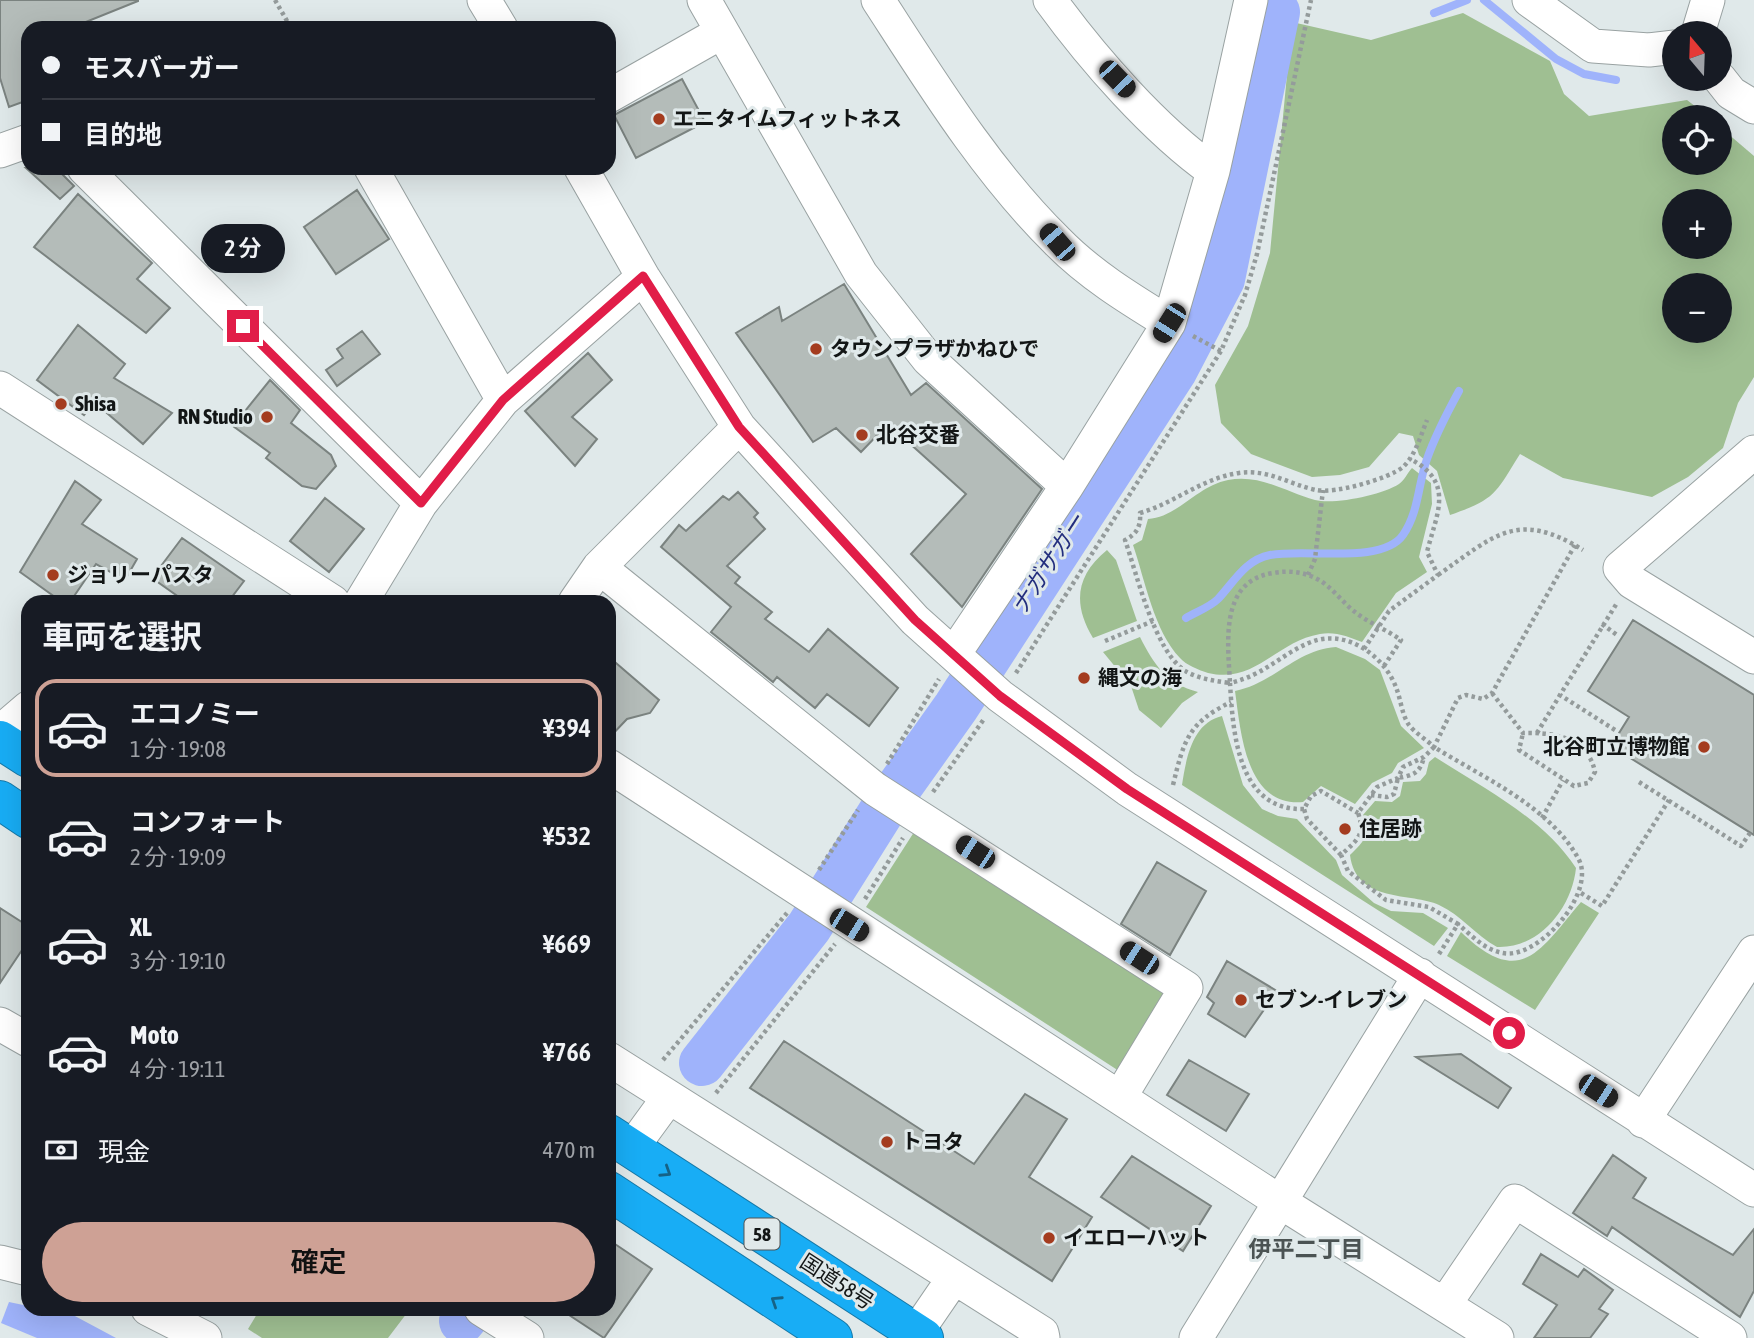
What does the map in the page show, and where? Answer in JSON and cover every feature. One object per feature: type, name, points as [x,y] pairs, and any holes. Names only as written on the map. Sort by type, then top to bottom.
[{"type":"highway","points":[[0,740],[21,754]]},
{"type":"highway","points":[[0,800],[21,814]]},
{"type":"highway","name":"国道58号","points":[[620,1142],[920,1335]]},
{"type":"highway","name":"58","points":[[616,1196],[833,1338]]},
{"type":"street","points":[[484,0],[496,21]]},
{"type":"street","points":[[704,0],[861,274],[928,359],[1067,486]]},
{"type":"street","points":[[878,0],[940,96],[1002,178],[1057,242],[1116,290],[1169,323]]},
{"type":"street","points":[[1050,0],[1091,53],[1186,152],[1213,171]]},
{"type":"street","points":[[955,654],[1067,486],[1169,323],[1213,171],[1251,0]]},
{"type":"street","points":[[1529,0],[1593,46],[1662,48]]},
{"type":"street","points":[[1702,21],[1708,0]]},
{"type":"street","points":[[616,92],[722,32]]},
{"type":"street","points":[[1729,91],[1754,107]]},
{"type":"street","points":[[0,151],[21,144]]},
{"type":"street","points":[[91,175],[421,503]]},
{"type":"street","points":[[375,175],[503,400]]},
{"type":"street","points":[[585,175],[643,276],[739,427],[915,620],[955,654],[1007,684],[1127,789],[1428,966],[1643,1121],[1754,1190]]},
{"type":"street","points":[[365,595],[421,503],[503,400],[643,276]]},
{"type":"street","points":[[0,388],[322,595]]},
{"type":"street","points":[[580,595],[599,567],[739,427]]},
{"type":"street","points":[[1754,452],[1620,568],[1632,582],[1754,657]]},
{"type":"street","points":[[599,567],[874,788],[1186,988],[1120,1097]]},
{"type":"street","points":[[0,732],[21,714]]},
{"type":"street","points":[[616,771],[1282,1203],[1497,1338]]},
{"type":"street","points":[[1643,1121],[1754,951]]},
{"type":"street","points":[[1196,1338],[1428,966]]},
{"type":"street","points":[[0,1024],[21,1036]]},
{"type":"street","points":[[616,1063],[1042,1333],[1043,1338]]},
{"type":"street","points":[[620,1142],[669,1097]]},
{"type":"street","points":[[1445,1304],[1515,1201],[1730,1338]]},
{"type":"street","points":[[0,1262],[21,1267]]},
{"type":"street","points":[[920,1335],[953,1279]]},
{"type":"street","points":[[162,1316],[205,1338]]},
{"type":"street","points":[[491,1316],[527,1338]]},
{"type":"path","points":[[275,0],[287,21]]},
{"type":"path","points":[[1007,684],[1220,350],[1245,295],[1257,254],[1311,1],[1303,0]]},
{"type":"path","points":[[1342,855],[1360,838],[1363,828],[1357,813],[1321,791],[1311,796],[1304,809],[1307,819],[1342,855],[1348,871],[1386,900],[1429,907],[1458,924],[1483,946],[1504,954],[1521,952],[1544,939],[1581,893],[1584,871],[1578,857],[1555,828],[1434,747],[1409,726],[1397,690],[1384,666],[1364,649],[1335,638],[1314,641],[1269,669],[1230,683],[1186,671],[1173,660],[1153,621],[1125,540],[1134,535],[1140,523],[1140,513],[1164,506],[1213,479],[1237,473],[1260,471],[1323,490],[1349,487],[1392,474],[1409,458],[1427,420]]},
{"type":"path","points":[[1409,458],[1431,473],[1439,503],[1438,523],[1427,552],[1438,575]]},
{"type":"path","points":[[1308,575],[1315,559],[1323,490]]},
{"type":"path","points":[[1364,649],[1378,625],[1403,598],[1487,541],[1512,530],[1533,527],[1575,544],[1583,550]]},
{"type":"path","points":[[1371,795],[1387,797],[1394,794],[1403,767],[1424,757],[1434,747],[1458,698],[1466,695],[1483,699],[1492,693],[1575,544]]},
{"type":"path","points":[[1304,809],[1273,804],[1255,790],[1243,763],[1230,683],[1230,614],[1240,590],[1262,575],[1290,572],[1308,575],[1322,582],[1358,615],[1401,640],[1384,666]]},
{"type":"path","points":[[1537,733],[1602,624],[1632,582]]},
{"type":"path","points":[[1105,641],[1153,621]]},
{"type":"path","points":[[1602,624],[1618,635]]},
{"type":"path","points":[[663,1060],[805,894],[874,788],[955,654]]},
{"type":"path","points":[[1492,693],[1523,733]]},
{"type":"path","points":[[1560,695],[1615,730]]},
{"type":"path","points":[[1172,787],[1190,730],[1206,714],[1231,702]]},
{"type":"path","points":[[1523,733],[1564,735],[1592,760],[1595,772],[1588,783],[1574,786],[1519,750],[1523,733]]},
{"type":"path","points":[[1357,813],[1377,787],[1398,778],[1415,775],[1421,769],[1424,757]]},
{"type":"path","points":[[1542,818],[1563,780]]},
{"type":"path","points":[[1639,782],[1741,846],[1750,833]]},
{"type":"path","points":[[1581,893],[1602,906],[1669,800]]},
{"type":"path","points":[[1428,966],[1458,924]]},
{"type":"green space","points":[[1463,13],[1550,61],[1564,94],[1589,116],[1687,100],[1693,105],[1662,105],[1662,175],[1732,175],[1732,137],[1754,156],[1754,377],[1738,403],[1723,448],[1688,477],[1652,497],[1563,478],[1520,454],[1493,494],[1450,515],[1437,471],[1419,455],[1413,436],[1399,433],[1369,467],[1340,475],[1312,477],[1251,454],[1221,423],[1215,385],[1248,326],[1270,253],[1292,22],[1371,40]]},
{"type":"green space","points":[[1412,468],[1431,483],[1432,504],[1419,557],[1427,572],[1396,593],[1362,642],[1347,636],[1320,634],[1290,645],[1253,668],[1225,675],[1208,673],[1193,667],[1183,661],[1171,647],[1157,620],[1133,545],[1142,540],[1148,519],[1169,513],[1207,488],[1228,480],[1251,479],[1315,500],[1334,501],[1358,498],[1391,488],[1401,483]]},
{"type":"green space","points":[[1107,550],[1116,560],[1137,621],[1093,638],[1082,614],[1080,591],[1088,570]]},
{"type":"green space","points":[[1140,637],[1163,672],[1178,684],[1198,692],[1182,703],[1161,728],[1139,710],[1131,686],[1103,652]]},
{"type":"green space","points":[[1336,647],[1365,659],[1380,670],[1401,726],[1424,748],[1398,763],[1392,773],[1372,783],[1355,804],[1321,786],[1303,802],[1284,800],[1269,793],[1250,764],[1240,727],[1235,691],[1261,681],[1309,654]]},
{"type":"green space","points":[[1222,716],[1243,785],[1262,809],[1278,816],[1297,819],[1336,860],[1342,875],[1374,903],[1391,911],[1423,913],[1448,928],[1434,946],[1182,785],[1192,743],[1197,734],[1212,720]]},
{"type":"green space","points":[[1435,757],[1530,819],[1563,850],[1576,868],[1568,898],[1560,911],[1551,923],[1526,941],[1497,947],[1447,909],[1428,901],[1374,889],[1363,882],[1354,871],[1350,855],[1365,837],[1363,815],[1375,801],[1392,802],[1400,796],[1403,782],[1420,781],[1426,774],[1429,762]]},
{"type":"green space","points":[[916,829],[1165,987],[1168,998],[1119,1071],[866,907]]},
{"type":"green space","points":[[1581,902],[1599,913],[1535,1010],[1447,956],[1461,932],[1499,959],[1515,961],[1528,957],[1541,948]]},
{"type":"green space","points":[[256,1316],[405,1316],[388,1338],[262,1338],[248,1329]]},
{"type":"water","points":[[9,1302],[21,1305],[21,1316],[75,1316],[116,1338],[37,1338],[1,1323]]},
{"type":"building","points":[[0,0],[138,0],[88,21],[21,21],[21,103],[9,107],[0,78]]},
{"type":"building","name":"エニタイムフィットネス","points":[[682,79],[705,122],[636,158],[616,114]]},
{"type":"building","points":[[34,175],[63,175],[74,186],[60,199]]},
{"type":"building","points":[[357,190],[389,239],[336,274],[304,227]]},
{"type":"building","points":[[78,194],[152,263],[137,279],[170,308],[146,333],[34,247]]},
{"type":"building","points":[[844,284],[911,395],[926,383],[1042,489],[962,607],[911,554],[966,494],[888,424],[861,452],[836,428],[813,442],[736,333],[779,307],[782,321]]},
{"type":"building","points":[[78,325],[125,364],[114,378],[172,413],[143,444],[94,402],[84,415],[37,380]]},
{"type":"building","points":[[362,331],[380,354],[337,386],[326,370],[343,358],[337,349]]},
{"type":"building","points":[[588,353],[612,380],[572,417],[597,439],[575,466],[525,411]]},
{"type":"building","points":[[270,380],[300,410],[291,423],[331,455],[336,466],[316,489],[302,486],[266,458],[270,453],[233,426]]},
{"type":"building","points":[[75,481],[101,500],[82,524],[137,559],[125,580],[96,564],[75,595],[52,595],[20,572]]},
{"type":"building","points":[[738,492],[758,513],[754,517],[765,529],[727,566],[740,577],[735,583],[772,612],[765,619],[809,652],[828,629],[898,688],[869,726],[827,694],[815,708],[777,677],[773,682],[711,632],[731,607],[661,547],[679,525],[686,531],[723,496],[729,500]]},
{"type":"building","points":[[325,498],[364,529],[329,572],[290,541]]},
{"type":"building","points":[[182,538],[244,581],[233,595],[176,595],[152,578]]},
{"type":"building","points":[[1633,620],[1754,695],[1754,835],[1611,746],[1629,717],[1588,691]]},
{"type":"building","points":[[616,663],[659,700],[650,713],[627,719],[616,731]]},
{"type":"building","points":[[1157,862],[1206,891],[1170,955],[1121,924]]},
{"type":"building","points":[[0,908],[21,922],[21,952],[0,983]]},
{"type":"building","name":"セブン-イレブン","points":[[1227,961],[1277,991],[1245,1037],[1208,1014],[1214,1003],[1207,997]]},
{"type":"building","name":"トヨタ","points":[[784,1041],[974,1164],[1025,1094],[1067,1119],[1029,1177],[1092,1217],[1052,1281],[750,1088]]},
{"type":"building","points":[[1461,1054],[1511,1088],[1498,1108],[1416,1057]]},
{"type":"building","points":[[1189,1060],[1249,1094],[1226,1131],[1167,1095]]},
{"type":"building","points":[[1613,1155],[1646,1178],[1633,1198],[1733,1255],[1754,1229],[1754,1291],[1740,1317],[1612,1227],[1607,1236],[1573,1213]]},
{"type":"building","points":[[1132,1156],[1211,1206],[1183,1251],[1101,1197]]},
{"type":"building","points":[[616,1245],[652,1269],[604,1338],[571,1316],[616,1316]]},
{"type":"building","points":[[1541,1254],[1578,1277],[1584,1269],[1613,1290],[1599,1309],[1608,1314],[1590,1338],[1534,1338],[1557,1305],[1523,1284]]},
{"type":"waterway","points":[[1434,13],[1467,0]]},
{"type":"waterway","points":[[1484,0],[1556,59],[1584,74],[1616,80]]},
{"type":"waterway","name":"ナガサガー","points":[[702,1063],[809,927],[880,814],[956,707],[1174,371],[1222,279],[1277,12]]},
{"type":"waterway","points":[[1186,618],[1215,602],[1241,572],[1261,558],[1285,553],[1361,553],[1393,544],[1408,526],[1430,450],[1459,391]]},
{"type":"waterway","name":"ナガサガー","points":[[462,1321],[466,1316]]},
{"type":"place","name":"エニタイムフィットネス","points":[[659,119]]},
{"type":"place","name":"タウンプラザかねひで","points":[[816,349]]},
{"type":"place","name":"Shisa","points":[[61,404]]},
{"type":"place","name":"RN Studio","points":[[267,417]]},
{"type":"place","name":"北谷交番","points":[[862,435]]},
{"type":"place","name":"ジョリーパスタ","points":[[53,575]]},
{"type":"place","name":"縄文の海","points":[[1084,678]]},
{"type":"place","name":"北谷町立博物館","points":[[1704,747]]},
{"type":"place","name":"住居跡","points":[[1345,829]]},
{"type":"place","name":"セブン-イレブン","points":[[1241,1000]]},
{"type":"place","name":"トヨタ","points":[[887,1142]]},
{"type":"place","name":"イエローハット","points":[[1049,1238]]},
{"type":"district","name":"伊平二丁目","points":[[1306,1249]]},
{"type":"route","points":[[243,326],[421,503],[503,400],[643,276],[739,427],[915,620],[1000,696],[1127,789],[1509,1033]]}]
